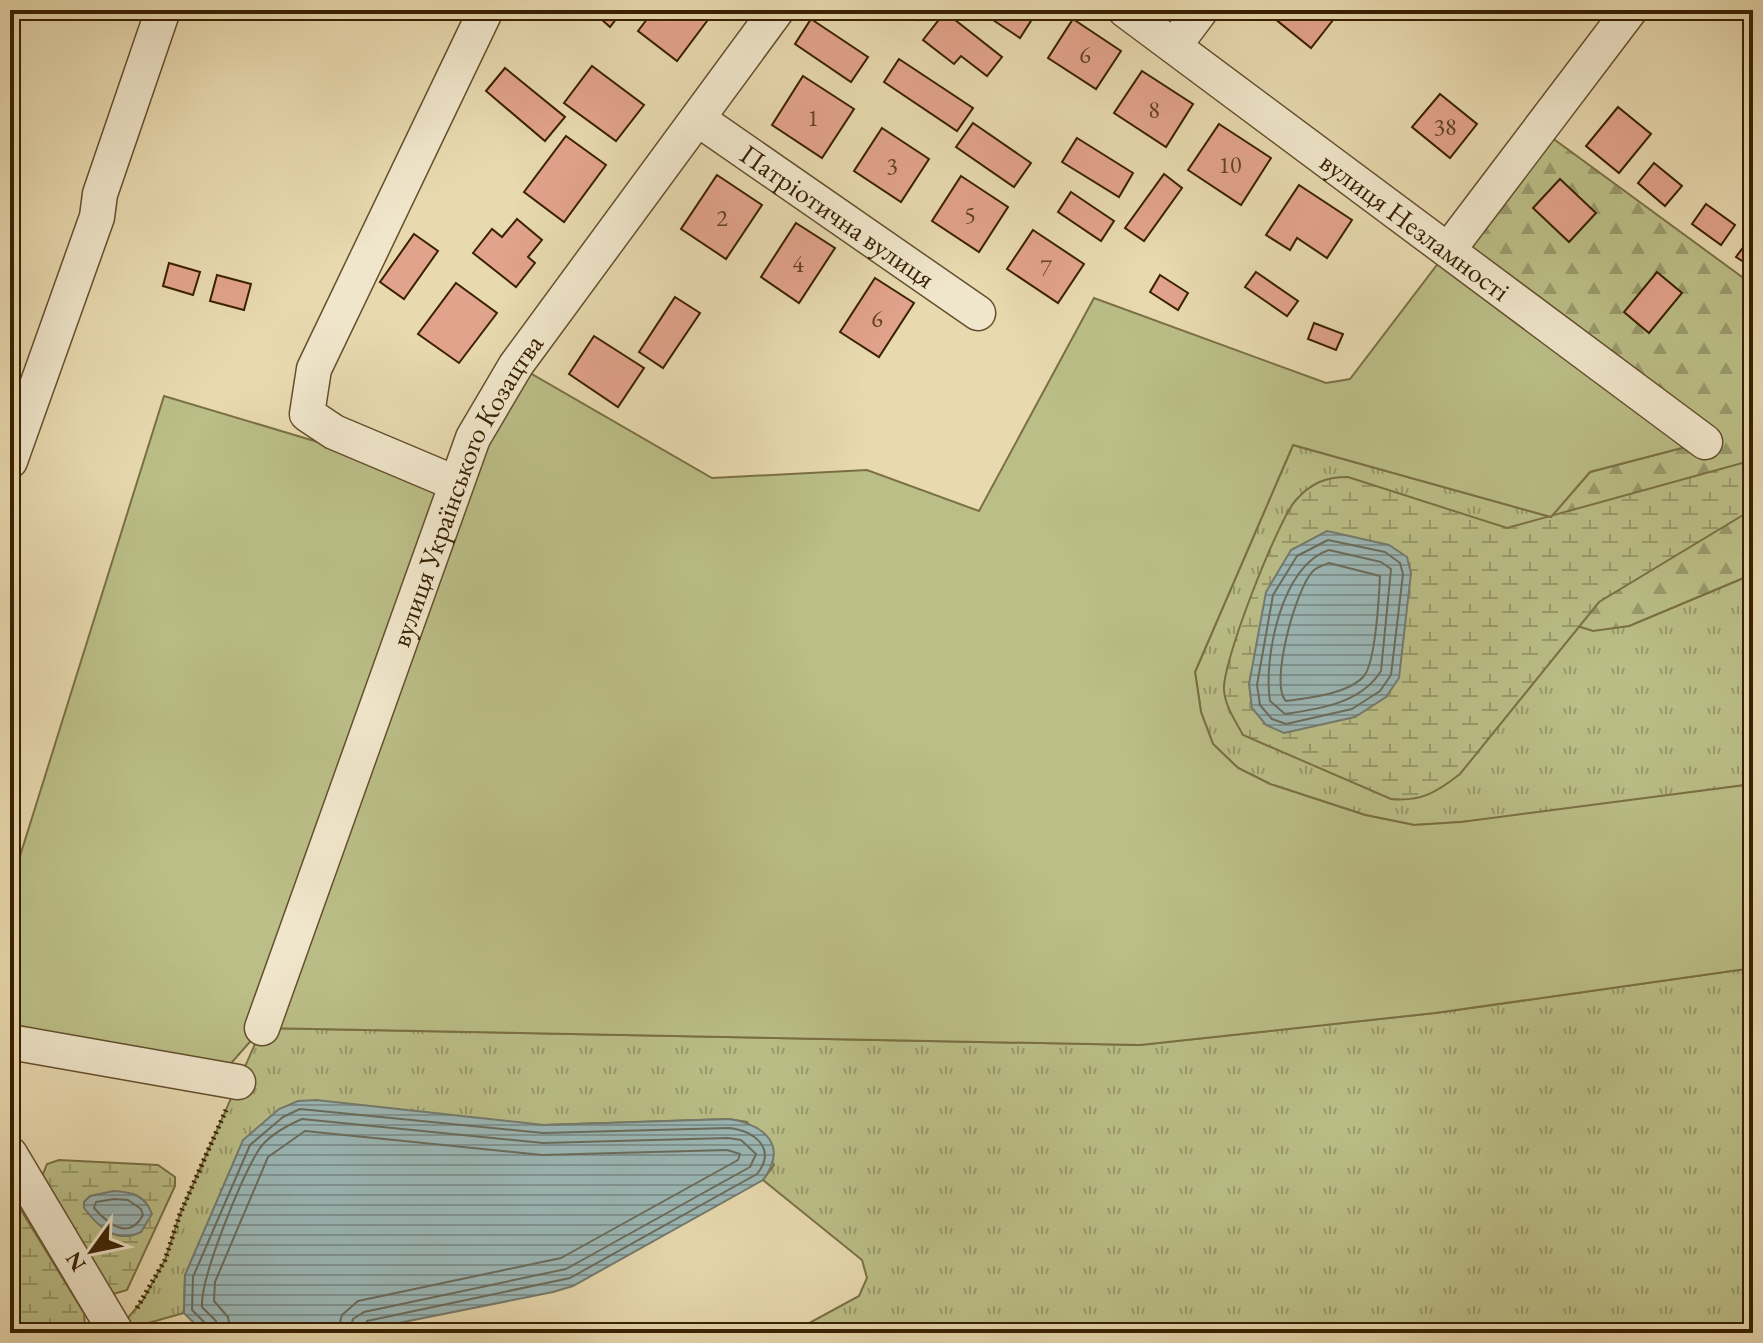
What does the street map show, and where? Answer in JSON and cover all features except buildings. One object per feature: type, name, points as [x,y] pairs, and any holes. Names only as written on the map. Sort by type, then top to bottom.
[{"type":"street","points":[[10,461],[97,217],[100,194],[163,10]]},
{"type":"street","points":[[455,483],[334,432],[307,414],[314,369],[486,10]]},
{"type":"street","name":"вулиця Українського Козацтва","points":[[262,1028],[473,438],[516,365],[777,10]]},
{"type":"street","name":"вулиця Незламності","points":[[1125,10],[1705,442]]},
{"type":"street","points":[[1174,46],[1201,10]]},
{"type":"street","points":[[1449,249],[1630,10]]},
{"type":"street","name":"Патріотична вулиця","points":[[698,119],[978,313]]},
{"type":"street","points":[[10,1042],[238,1082]]},
{"type":"street","points":[[10,1154],[116,1332]]},
{"type":"path","points":[[116,1332],[143,1300],[165,1260],[180,1214],[238,1082]]},
{"type":"green space","points":[[1540,129],[1753,285],[1753,574],[1629,626],[1593,631],[1565,622],[1551,517],[1590,472],[1704,442],[1449,249]]},
{"type":"green space","points":[[1449,249],[1705,442],[1590,472],[1551,517],[1293,445],[1195,672],[1201,712],[1213,744],[1238,768],[1270,784],[1365,815],[1414,825],[1461,822],[1753,784],[1753,968],[1435,1013],[1140,1045],[262,1028],[227,1068],[10,1030],[10,888],[164,396],[455,483],[516,365],[712,478],[867,470],[979,511],[1094,298],[1326,383],[1350,379]]},
{"type":"green space","points":[[1293,445],[1551,517],[1629,626],[1753,574],[1753,784],[1527,816],[1414,825],[1365,815],[1270,784],[1238,768],[1213,744],[1201,712],[1195,672]]},
{"type":"green space","points":[[1753,460],[1753,509],[1599,602],[1460,774],[1436,791],[1411,799],[1391,799],[1243,735],[1231,714],[1224,690],[1226,675],[1252,593],[1287,514],[1301,495],[1319,482],[1348,477],[1507,528]]},
{"type":"green space","points":[[1753,968],[1753,1333],[791,1333],[859,1296],[867,1278],[862,1260],[763,1180],[774,1165],[747,1122],[729,1119],[544,1125],[185,1275],[184,1313],[116,1332],[143,1300],[165,1260],[180,1214],[262,1028],[1139,1045],[1435,1013]]},
{"type":"green space","points":[[59,1160],[158,1165],[175,1177],[175,1186],[127,1290],[110,1295],[41,1179],[47,1164]]},
{"type":"green space","points":[[10,1192],[84,1313],[85,1326],[79,1333],[10,1333]]},
{"type":"water","points":[[1327,531],[1389,545],[1407,557],[1411,573],[1399,678],[1386,697],[1355,717],[1284,733],[1266,725],[1252,708],[1249,684],[1266,592],[1291,550]]},
{"type":"water","points":[[316,1100],[544,1125],[729,1119],[763,1132],[773,1147],[773,1157],[763,1180],[573,1286],[349,1333],[202,1331],[184,1313],[185,1275],[243,1140],[279,1109],[298,1101]]},
{"type":"water","points":[[127,1192],[146,1203],[152,1214],[141,1232],[116,1235],[102,1228],[84,1208],[84,1202],[90,1196]]}]
